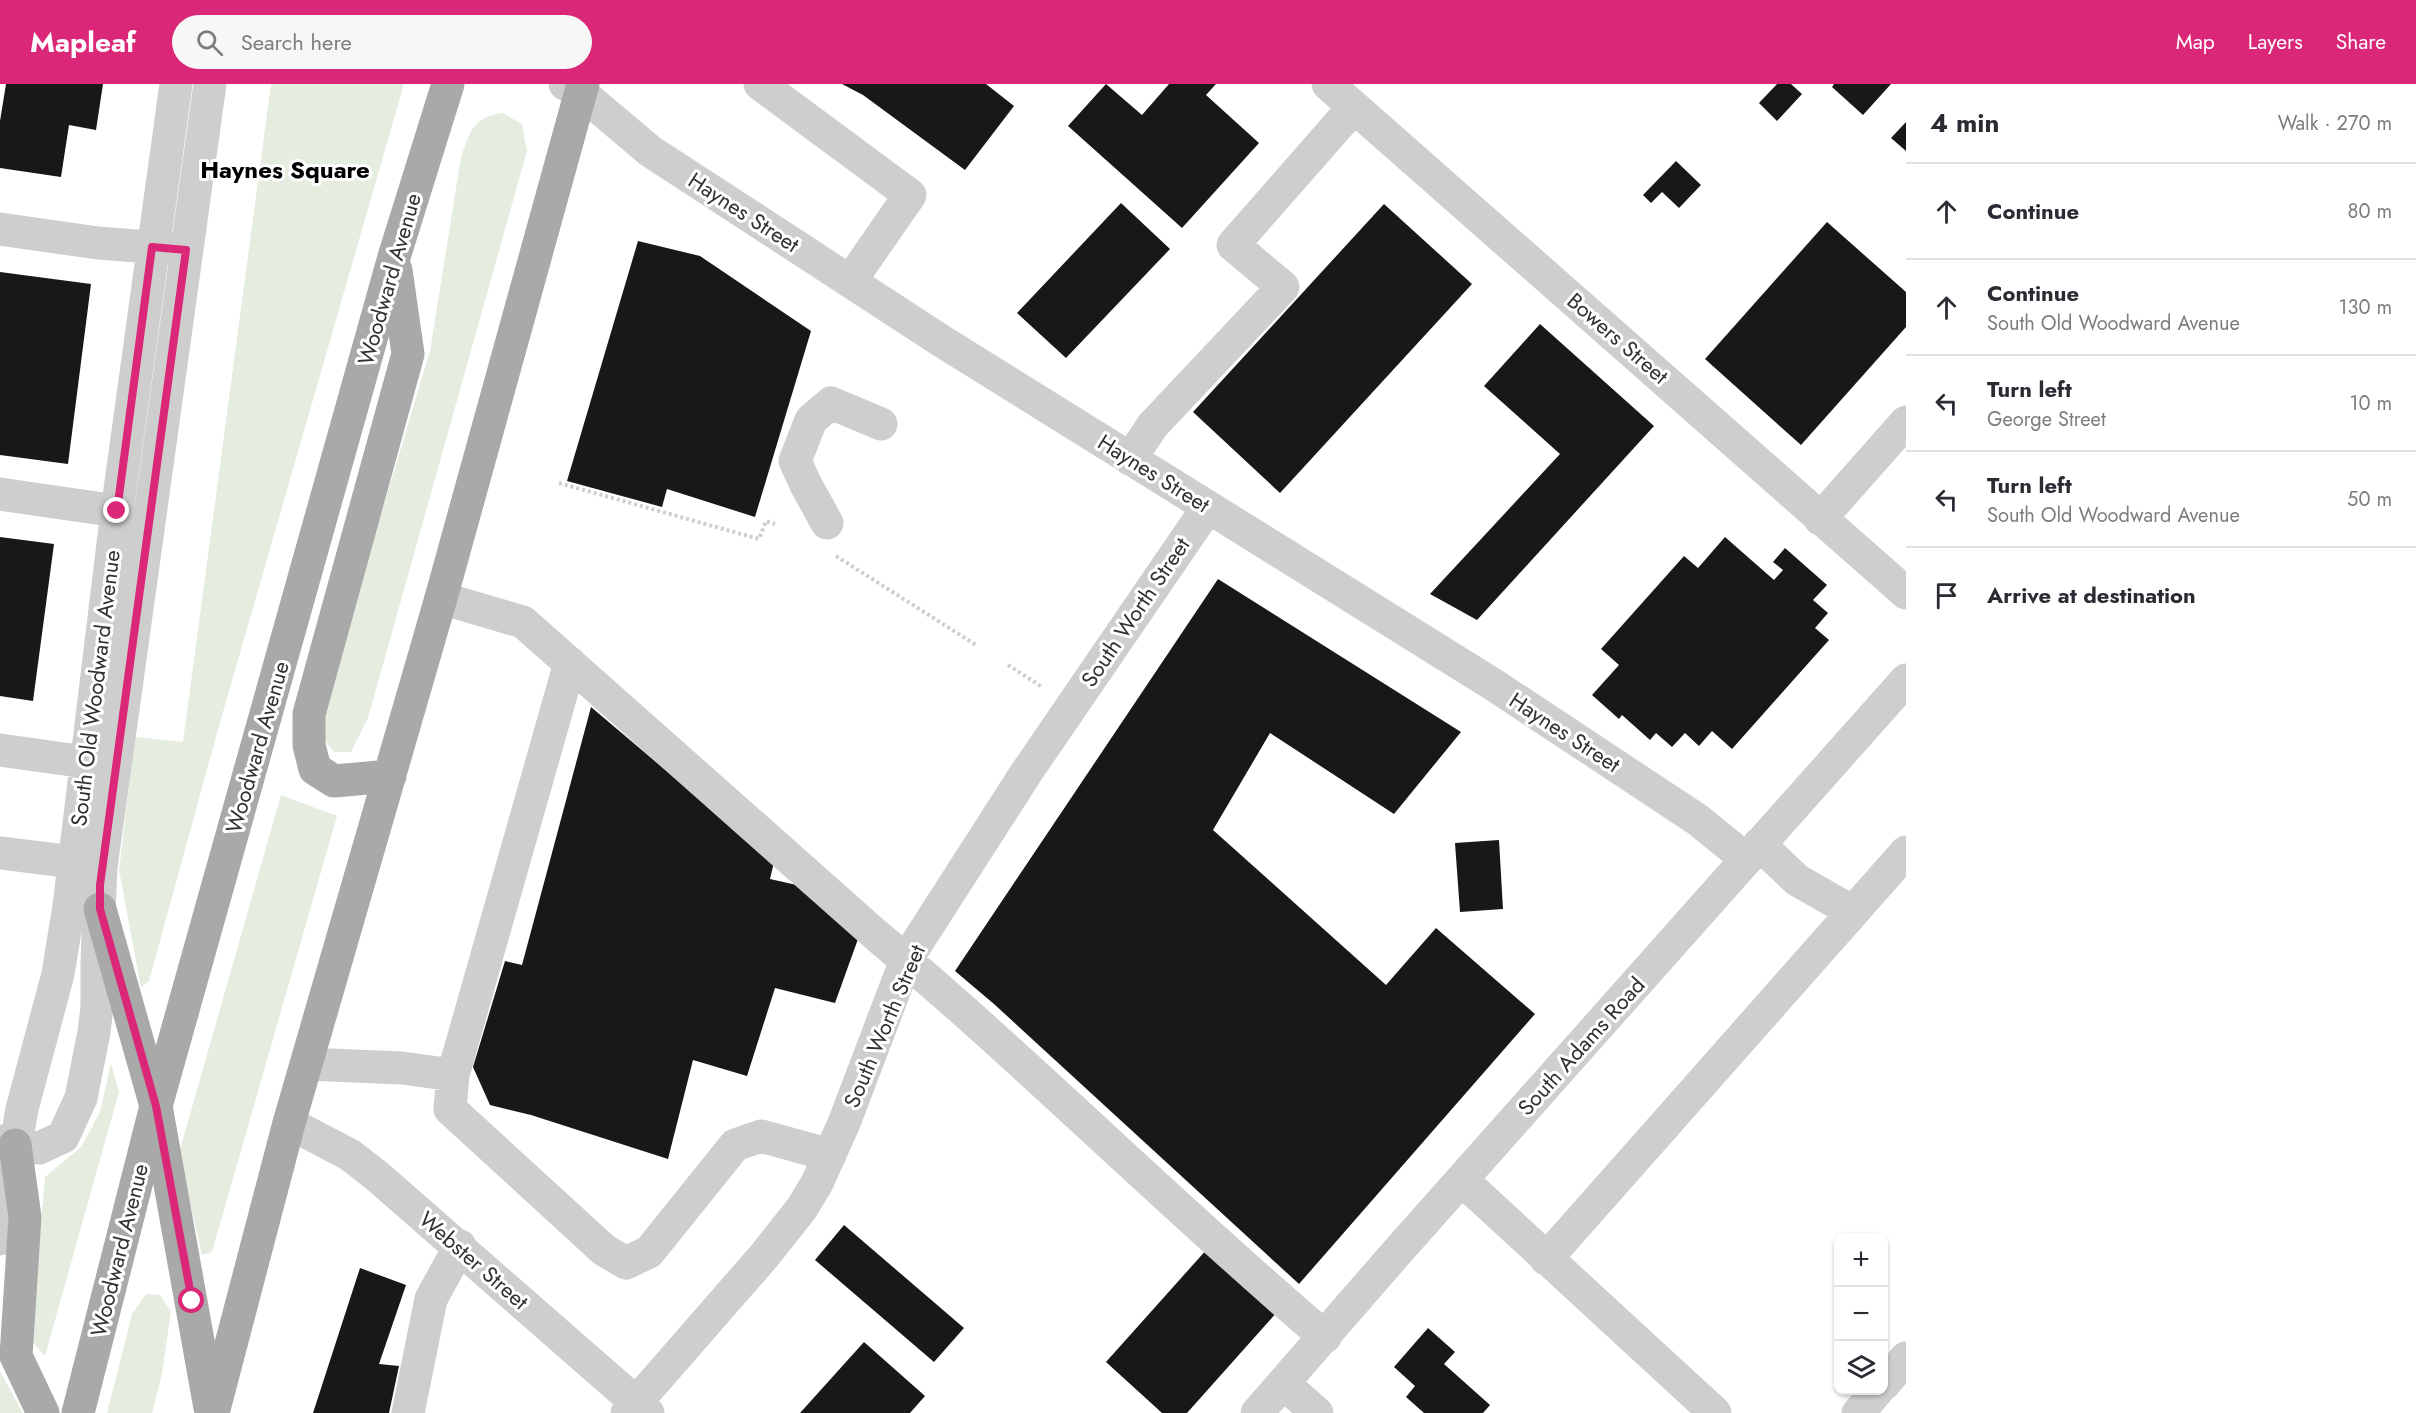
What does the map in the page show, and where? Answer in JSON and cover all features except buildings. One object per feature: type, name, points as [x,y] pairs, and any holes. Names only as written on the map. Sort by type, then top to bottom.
[{"type":"main road","name":"Woodward Avenue","points":[[78,1413],[156,1106],[394,256],[448,84]]},
{"type":"main road","points":[[212,1413],[289,1123],[441,598],[584,86]]},
{"type":"main road","points":[[390,776],[334,781],[315,769],[309,745],[309,714],[408,354],[394,256]]},
{"type":"main road","points":[[100,909],[156,1106],[212,1413]]},
{"type":"main road","points":[[7,1143],[25,1217],[16,1356],[43,1413]]},
{"type":"street","name":"South Old Woodward Avenue","points":[[0,1239],[7,1143],[25,1095],[58,974],[152,247],[177,84]]},
{"type":"street","name":"South Old Woodward Avenue","points":[[7,1143],[39,1148],[63,1137],[81,1098],[98,1006],[97,960],[101,867],[210,84]]},
{"type":"street","points":[[760,84],[910,195],[850,280]]},
{"type":"street","name":"Bowers Street","points":[[1328,84],[1906,593]]},
{"type":"street","name":"Haynes Street","points":[[584,86],[650,151],[940,340],[1494,685],[1698,820],[1853,912]]},
{"type":"street","points":[[1130,459],[1153,425],[1283,287],[1233,245],[1354,107]]},
{"type":"street","points":[[0,229],[99,243],[186,250]]},
{"type":"street","points":[[830,538],[795,461],[811,420],[831,403],[881,424]]},
{"type":"street","points":[[1820,519],[1906,422]]},
{"type":"street","points":[[0,494],[117,511]]},
{"type":"street","name":"South Worth Street","points":[[637,1409],[802,1208],[830,1155],[906,960],[1026,773],[1208,507]]},
{"type":"street","points":[[441,598],[523,622],[906,960],[1324,1337]]},
{"type":"street","points":[[570,663],[453,1075],[450,1109],[604,1250],[626,1263],[649,1252],[735,1145],[761,1136],[830,1155]]},
{"type":"street","name":"South Adams Road","points":[[1257,1413],[1906,680]]},
{"type":"street","points":[[0,750],[86,762]]},
{"type":"street","points":[[1546,1259],[1906,852]]},
{"type":"street","points":[[0,853],[73,862]]},
{"type":"street","points":[[307,1064],[402,1068],[453,1075]]},
{"type":"street","name":"Webster Street","points":[[289,1123],[350,1155],[460,1246],[637,1409]]},
{"type":"street","points":[[1462,1180],[1715,1413]]},
{"type":"street","points":[[408,1413],[431,1299],[460,1246]]},
{"type":"street","points":[[1888,1379],[1906,1358]]},
{"type":"street","points":[[1283,1383],[1317,1413]]},
{"type":"street","points":[[1858,1413],[1874,1395]]},
{"type":"path","points":[[558,483],[759,539],[766,521],[775,524]]},
{"type":"path","points":[[830,538],[976,645]]},
{"type":"path","points":[[1008,665],[1043,688]]},
{"type":"shaded area","points":[[271,84],[404,84],[219,726],[149,981],[141,988],[119,870],[135,737],[183,742]]},
{"type":"shaded area","points":[[503,113],[522,124],[527,151],[368,718],[351,752],[334,752],[321,736],[324,705],[430,351],[461,157],[474,127],[485,118]]},
{"type":"shaded area","points":[[281,795],[337,816],[212,1252],[202,1255],[179,1153]]},
{"type":"shaded area","points":[[111,1063],[119,1092],[45,1356],[31,1340],[45,1177],[81,1147],[100,1112]]},
{"type":"shaded area","points":[[146,1294],[160,1295],[171,1311],[162,1374],[152,1413],[107,1413],[132,1314]]},
{"type":"shaded area","points":[[0,1371],[23,1413],[0,1413]]},
{"type":"district","name":"Haynes Square","points":[[285,169]]},
{"type":"route","points":[[117,511],[148,291],[152,247],[186,250],[101,867],[100,909],[156,1106],[192,1301]]}]
